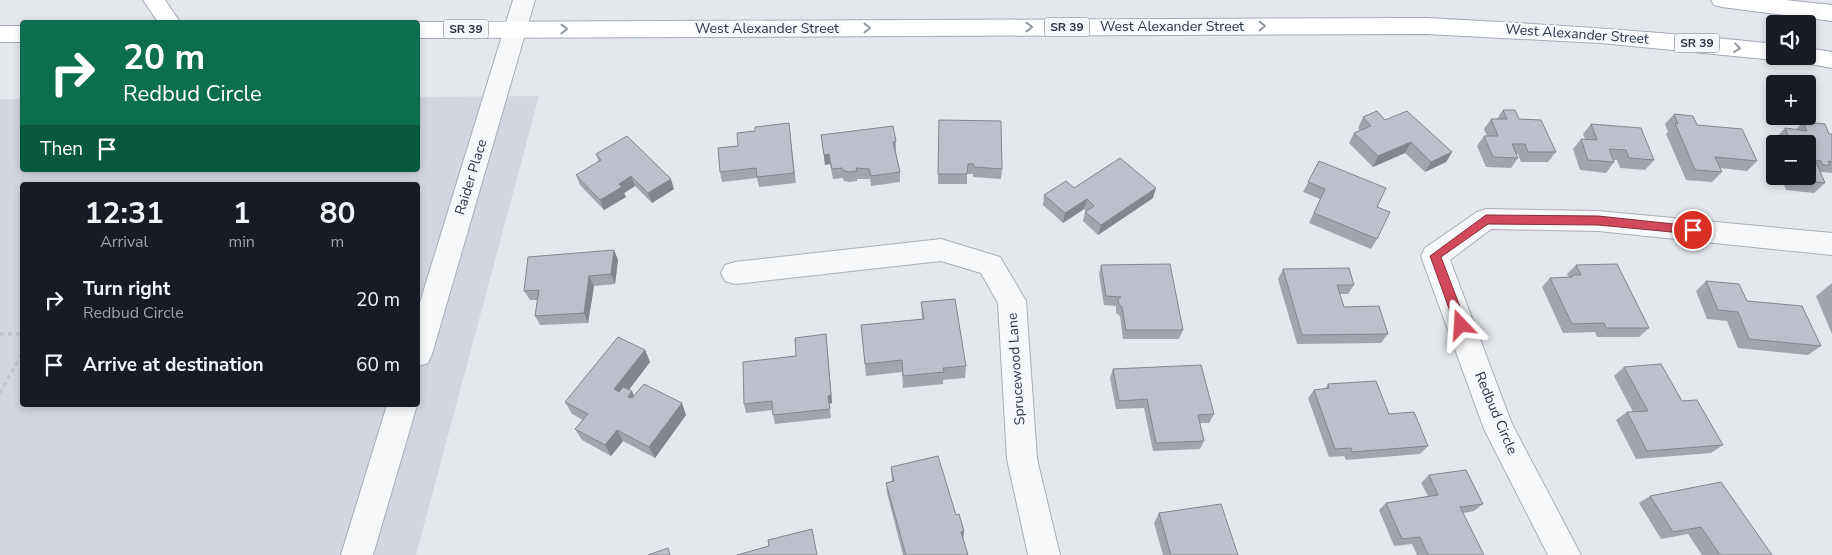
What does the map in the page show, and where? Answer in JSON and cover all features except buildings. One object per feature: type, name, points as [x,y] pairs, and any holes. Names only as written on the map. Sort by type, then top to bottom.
[{"type":"main road","points":[[154,0],[168,20]]},
{"type":"main road","points":[[1722,0],[1832,13]]},
{"type":"main road","name":"West Alexander Street","points":[[420,30],[1426,26],[1587,34],[1688,42],[1766,51]]},
{"type":"main road","points":[[0,34],[20,34]]},
{"type":"main road","points":[[1816,57],[1832,60]]},
{"type":"street","name":"Raider Place","points":[[420,347],[524,0]]},
{"type":"street","name":"Redbud Circle","points":[[1566,555],[1499,429],[1435,256],[1486,219],[1598,220],[1832,244]]},
{"type":"street","name":"Sprucewood Lane","points":[[735,273],[941,250],[990,265],[1012,301],[1022,459],[1044,555]]},
{"type":"street","points":[[357,555],[401,407]]},
{"type":"path","points":[[0,334],[20,334]]},
{"type":"path","points":[[0,393],[20,357]]},
{"type":"shaded area","points":[[539,96],[416,555],[0,555],[0,99],[20,99],[20,172],[420,172],[420,97]]},
{"type":"route","points":[[1461,325],[1435,256],[1486,219],[1598,220],[1693,230]]}]
